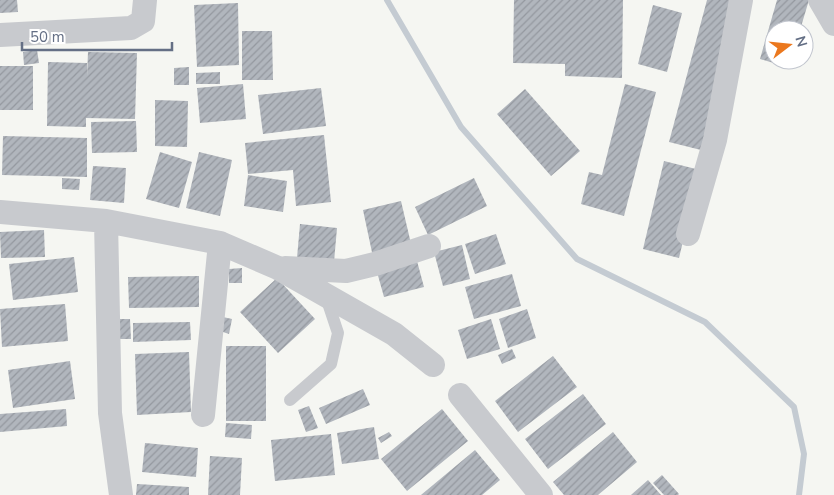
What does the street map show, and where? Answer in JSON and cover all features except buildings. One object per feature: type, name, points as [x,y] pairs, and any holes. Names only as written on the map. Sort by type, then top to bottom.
[{"type":"street","points":[[0,35],[131,28],[143,21],[145,0]]},
{"type":"street","points":[[688,234],[715,140],[741,0]]},
{"type":"street","points":[[820,0],[834,24]]},
{"type":"street","points":[[0,212],[106,221],[220,243],[278,268],[326,295],[394,334],[433,365]]},
{"type":"street","points":[[106,221],[110,412],[122,495]]},
{"type":"street","points":[[203,415],[220,243]]},
{"type":"street","points":[[278,268],[346,270],[375,264],[429,246]]},
{"type":"street","points":[[460,395],[541,495]]},
{"type":"lane","points":[[290,400],[331,364],[338,333],[326,295]]},
{"type":"waterway","points":[[387,0],[461,127],[577,259],[705,322],[794,407],[804,454],[799,495]]}]
